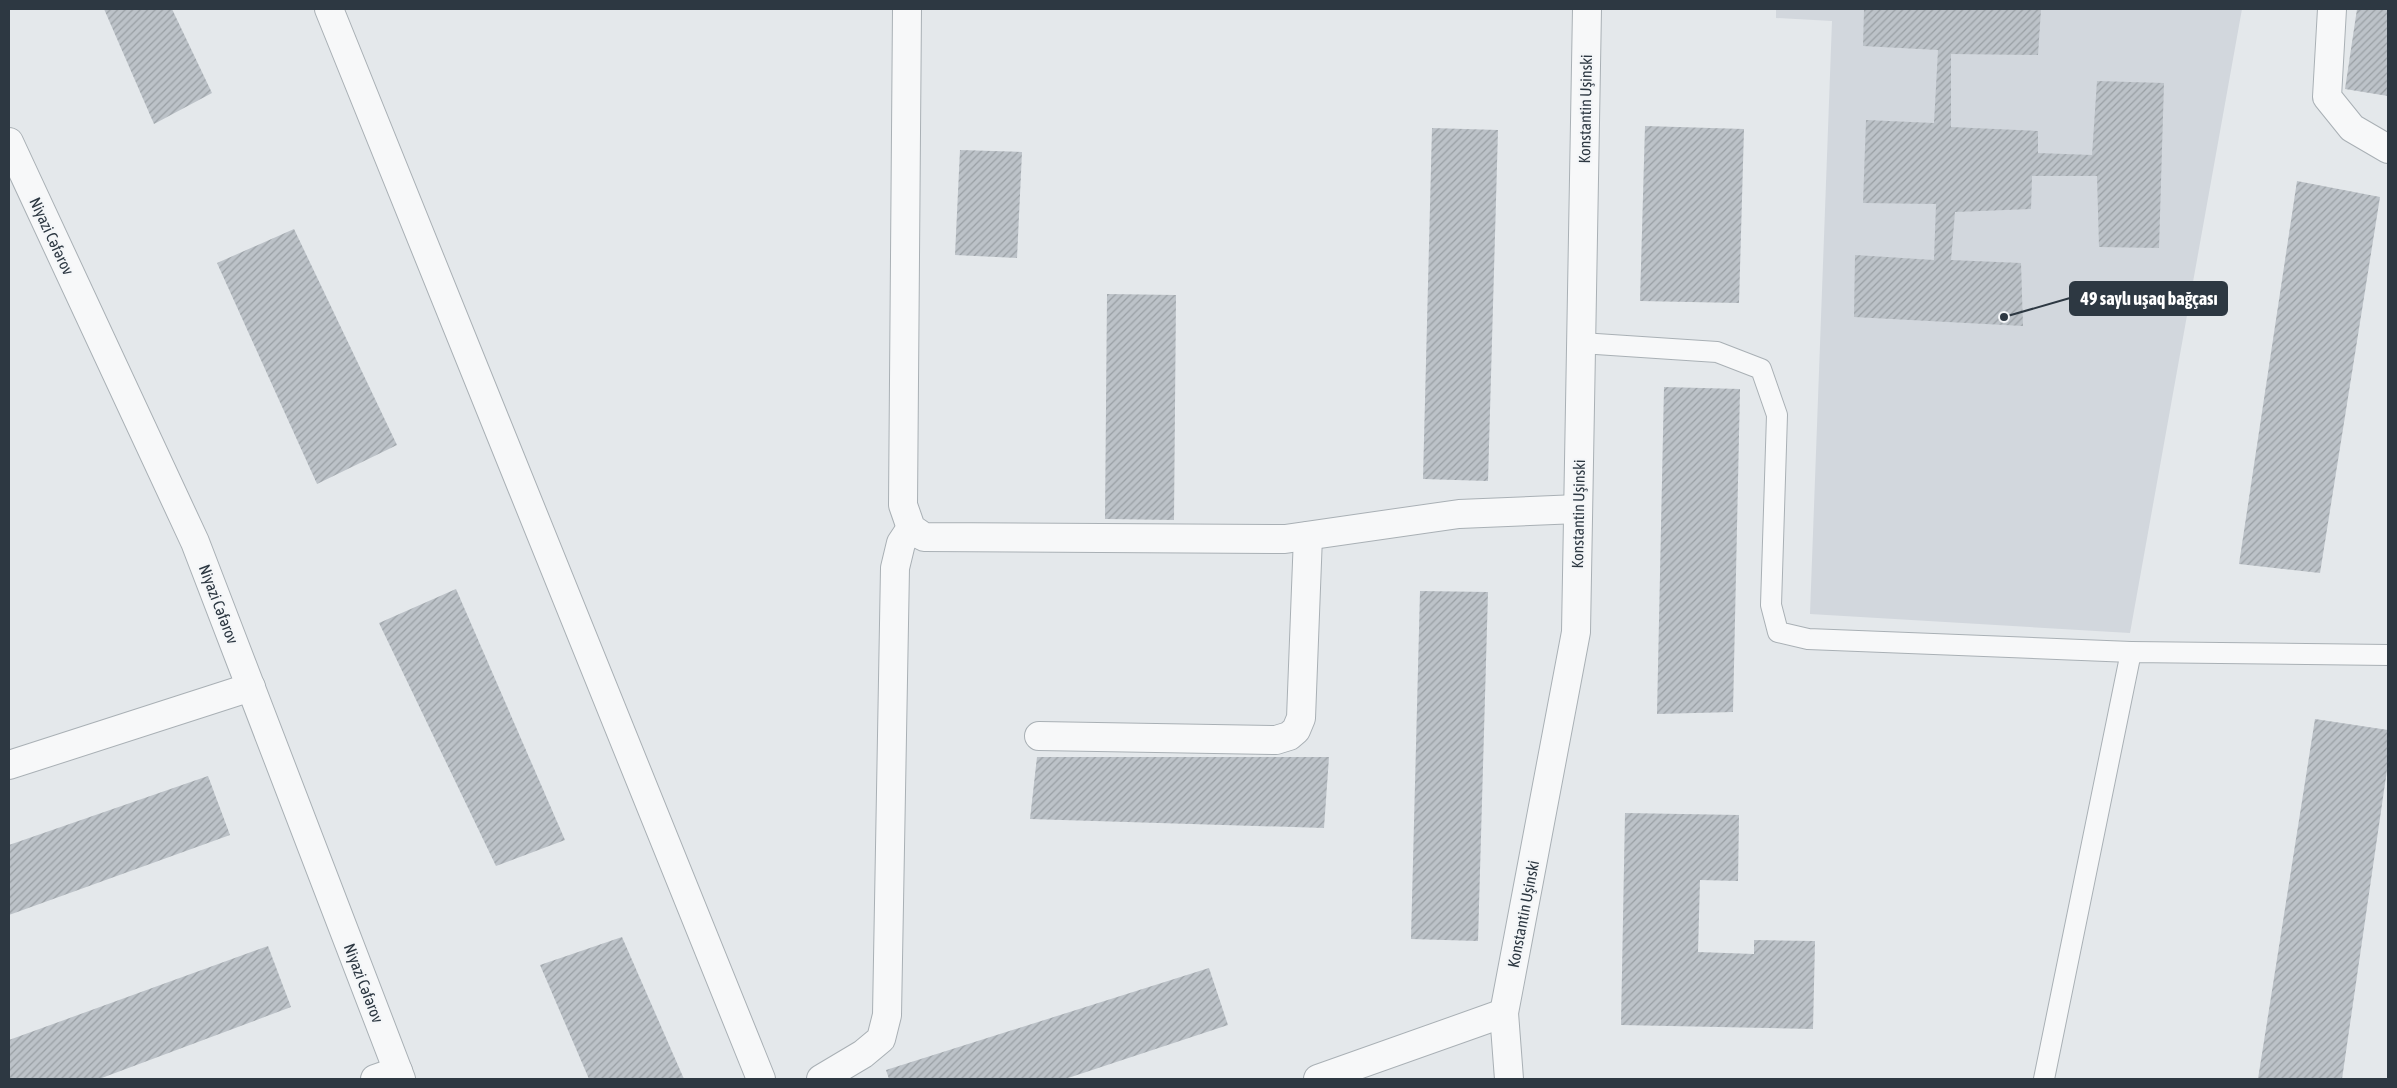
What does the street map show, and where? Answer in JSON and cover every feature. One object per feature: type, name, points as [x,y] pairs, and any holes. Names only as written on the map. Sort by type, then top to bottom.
[{"type":"street","points":[[329,9],[761,1079]]},
{"type":"street","points":[[907,9],[903,505],[911,528],[924,537],[1285,539],[1459,514],[1578,509]]},
{"type":"street","name":"Konstantin Uşinski","points":[[1509,1079],[1504,1013],[1576,632],[1587,9]]},
{"type":"street","points":[[2332,9],[2327,97],[2352,128],[2388,149]]},
{"type":"street","name":"Niyazi Cəfərov","points":[[9,142],[196,542],[251,687],[392,1076]]},
{"type":"street","points":[[821,1079],[863,1054],[881,1039],[887,1015],[895,568],[901,543],[911,528]]},
{"type":"street","points":[[1039,736],[1276,740],[1289,736],[1296,730],[1301,718],[1308,536]]},
{"type":"street","points":[[9,765],[251,687]]},
{"type":"street","points":[[1318,1079],[1504,1013]]},
{"type":"lane","points":[[1581,343],[1717,352],[1761,370],[1777,415],[1771,605],[1778,632],[1808,639],[2131,652],[2388,654]]},
{"type":"lane","points":[[2044,1079],[2131,652]]},
{"type":"shaded area","points":[[1776,9],[2242,9],[2130,633],[1810,614],[1832,21],[1776,18]]},
{"type":"building","points":[[104,9],[172,9],[212,93],[154,124]]},
{"type":"building","points":[[1864,9],[2041,9],[2038,55],[1951,54],[1951,127],[2038,131],[2038,153],[2092,155],[2097,81],[2164,83],[2159,248],[2099,247],[2097,176],[2032,176],[2031,209],[1955,212],[1951,260],[2021,263],[2023,326],[1854,317],[1855,255],[1934,260],[1936,204],[1863,203],[1866,120],[1934,123],[1938,50],[1863,46]]},
{"type":"building","points":[[2357,9],[2388,9],[2388,96],[2345,89]]},
{"type":"building","points":[[1645,126],[1744,129],[1739,303],[1640,301]]},
{"type":"building","points":[[1432,128],[1498,130],[1488,481],[1423,479]]},
{"type":"building","points":[[960,150],[1022,152],[1017,258],[955,255]]},
{"type":"building","points":[[2297,181],[2380,197],[2320,573],[2239,564]]},
{"type":"building","points":[[294,229],[397,445],[317,484],[217,263]]},
{"type":"building","points":[[1107,294],[1176,295],[1174,520],[1105,519]]},
{"type":"building","points":[[1664,387],[1740,389],[1733,712],[1657,714]]},
{"type":"building","points":[[456,589],[565,840],[496,866],[379,623]]},
{"type":"building","points":[[1420,591],[1488,592],[1478,941],[1411,939]]},
{"type":"building","points":[[2315,719],[2388,730],[2388,763],[2342,1079],[2258,1079]]},
{"type":"building","points":[[1037,757],[1329,757],[1324,828],[1030,819]]},
{"type":"building","points":[[208,776],[230,835],[9,915],[9,845]]},
{"type":"building","points":[[1625,813],[1739,815],[1738,881],[1700,880],[1698,952],[1754,954],[1754,940],[1815,941],[1813,1029],[1621,1025]]},
{"type":"building","points":[[622,937],[684,1079],[589,1079],[540,965]]},
{"type":"building","points":[[268,946],[291,1007],[99,1079],[9,1079],[9,1040]]},
{"type":"building","points":[[1209,968],[1228,1025],[1065,1079],[889,1079],[886,1070]]},
{"type":"place","name":"49 saylı uşaq bağçası","points":[[2004,317]]}]
